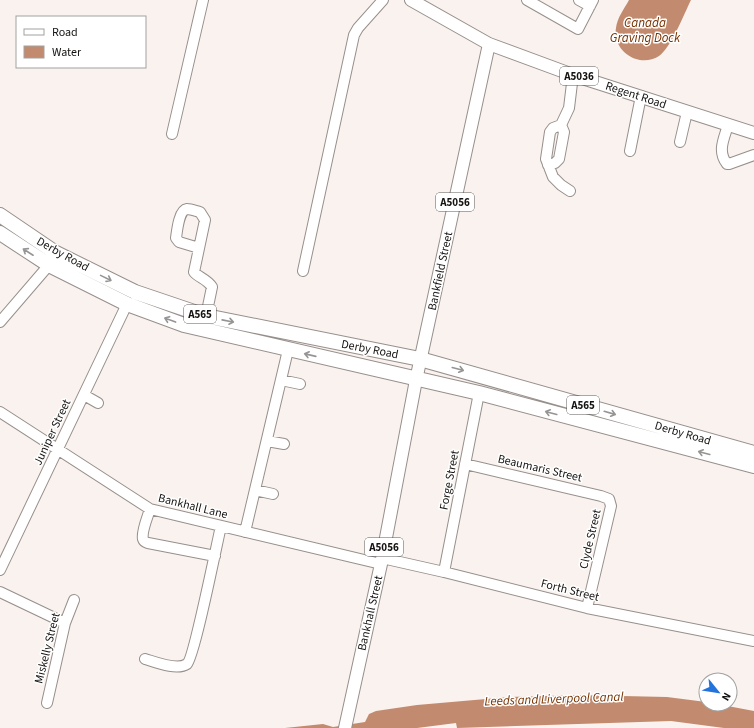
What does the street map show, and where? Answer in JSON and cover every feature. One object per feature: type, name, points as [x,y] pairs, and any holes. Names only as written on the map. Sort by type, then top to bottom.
[{"type":"highway","name":"Derby Road","points":[[0,215],[56,253],[129,289],[206,316],[420,359],[754,454]]},
{"type":"highway","name":"Derby Road","points":[[0,233],[49,265],[127,304],[184,325],[416,380],[479,393],[754,466]]},
{"type":"highway","points":[[312,338],[332,350],[407,368],[413,372],[416,380]]},
{"type":"highway","points":[[420,359],[424,369],[432,375],[503,394],[522,405]]},
{"type":"main road","name":"Regent Road","points":[[412,0],[489,44],[573,75],[754,133]]},
{"type":"main road","name":"Bankfield Street","points":[[416,380],[489,44]]},
{"type":"main road","name":"Bankhall Street","points":[[345,728],[382,561],[416,380]]},
{"type":"street","points":[[172,134],[203,0]]},
{"type":"street","points":[[303,271],[354,35],[358,28],[383,0]]},
{"type":"street","points":[[527,0],[578,29],[591,3],[579,0]]},
{"type":"street","points":[[570,191],[553,177],[548,165],[546,154],[550,132],[553,128],[561,125],[569,108],[573,75]]},
{"type":"street","points":[[630,150],[641,96]]},
{"type":"street","points":[[680,142],[687,112]]},
{"type":"street","points":[[728,125],[721,149],[722,156],[727,164],[754,155]]},
{"type":"street","points":[[199,248],[194,272],[197,276],[209,282],[212,287],[206,316]]},
{"type":"street","points":[[0,322],[49,265]]},
{"type":"street","name":"Juniper Street","points":[[0,570],[127,304]]},
{"type":"street","points":[[246,532],[288,350]]},
{"type":"street","points":[[280,380],[300,384]]},
{"type":"street","name":"Forge Street","points":[[444,572],[479,393]]},
{"type":"street","points":[[84,395],[98,403]]},
{"type":"street","name":"Bankhall Lane","points":[[0,412],[150,509],[246,532],[382,561]]},
{"type":"street","points":[[267,441],[284,444]]},
{"type":"street","name":"Beaumaris Street","points":[[465,464],[609,499]]},
{"type":"street","points":[[255,490],[272,494]]},
{"type":"street","name":"Clyde Street","points":[[587,608],[611,506],[609,499]]},
{"type":"street","points":[[150,509],[144,529],[144,541],[215,556]]},
{"type":"street","points":[[145,659],[169,666],[184,665],[189,662],[221,526]]},
{"type":"street","name":"Forth Street","points":[[382,561],[444,572],[587,608],[754,641]]},
{"type":"street","points":[[0,592],[65,623]]},
{"type":"street","name":"Miskelly Street","points":[[47,703],[65,623],[74,600]]},
{"type":"water","name":"Canada Graving Dock","points":[[629,0],[691,0],[673,38],[664,52],[659,56],[651,59],[636,59],[628,56],[618,44],[616,36],[617,24]]},
{"type":"water","name":"Leeds and Liverpool Canal","points":[[578,695],[667,697],[698,701],[698,712],[738,712],[738,708],[754,711],[754,728],[724,728],[671,721],[457,728],[456,723],[417,728],[285,728],[323,724],[333,727],[365,722],[369,714],[376,711],[417,705],[509,697]]}]
